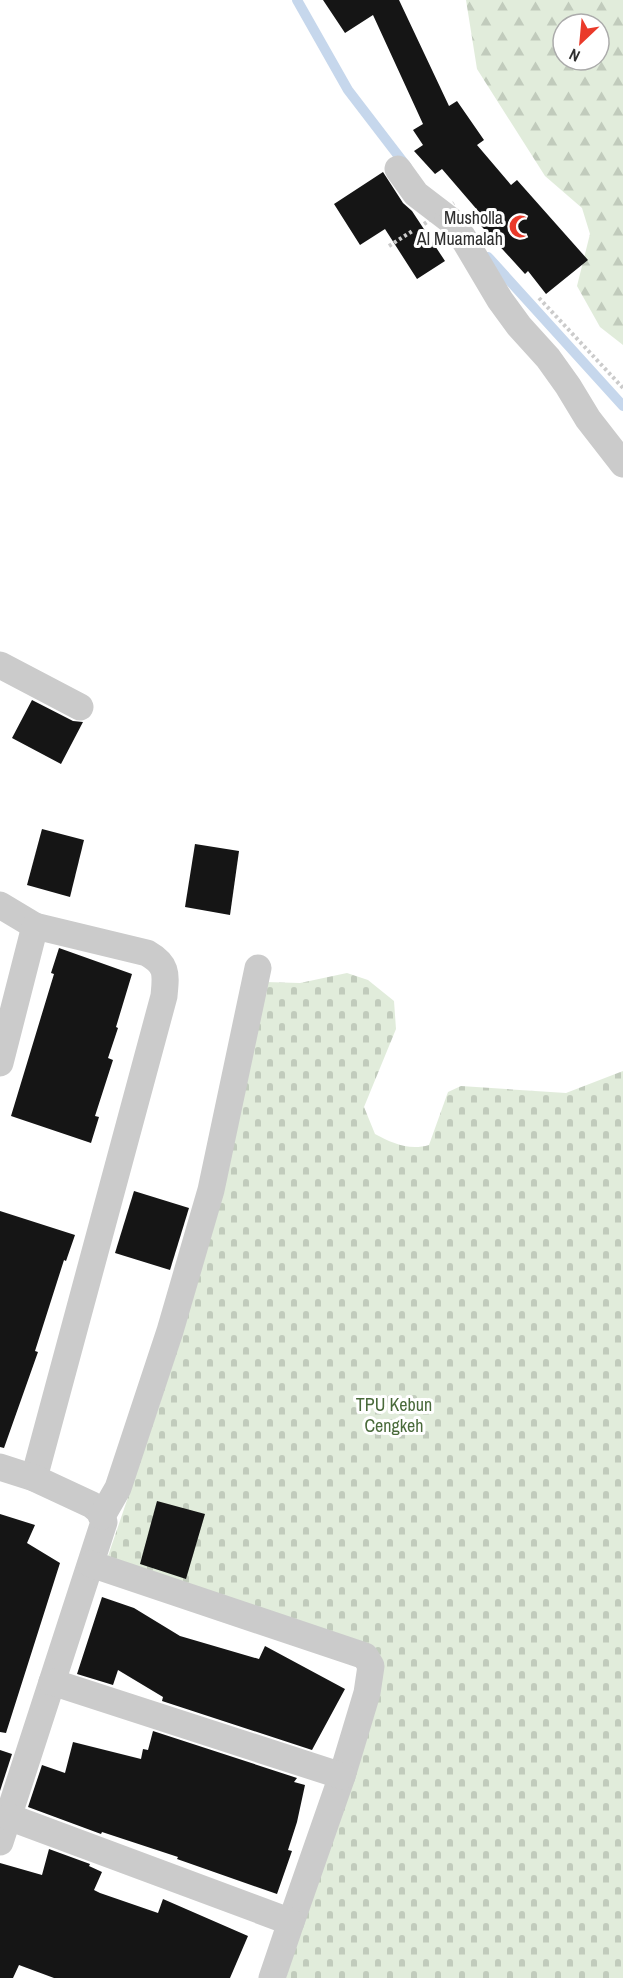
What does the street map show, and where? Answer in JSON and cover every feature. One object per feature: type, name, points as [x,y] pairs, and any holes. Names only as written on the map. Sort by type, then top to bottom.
[{"type":"street","points":[[398,170],[416,194],[450,220],[500,300],[519,326],[548,358],[588,419],[623,464]]},
{"type":"street","points":[[0,665],[81,707]]},
{"type":"street","points":[[0,905],[35,926],[147,953],[164,965],[166,981],[161,1008],[34,1478]]},
{"type":"street","points":[[0,1064],[35,926]]},
{"type":"street","points":[[102,1516],[118,1488],[170,1331],[211,1190],[258,968]]},
{"type":"street","points":[[0,1467],[34,1478],[92,1505],[102,1516],[104,1522],[0,1842]]},
{"type":"street","points":[[91,1564],[365,1656],[371,1666],[370,1678],[342,1776],[272,1978]]},
{"type":"street","points":[[52,1682],[342,1776]]},
{"type":"street","points":[[9,1817],[291,1922]]},
{"type":"path","points":[[389,246],[454,203]]},
{"type":"green space","points":[[466,0],[623,0],[623,345],[600,327],[577,286],[590,234],[582,208],[545,176],[477,69]]},
{"type":"green space","name":"TPU Kebun Cengkeh","points":[[347,973],[368,980],[394,1001],[396,1029],[364,1107],[375,1134],[394,1143],[408,1147],[429,1145],[448,1092],[461,1086],[566,1093],[623,1071],[623,1978],[286,1978],[377,1653],[106,1562],[160,1403],[266,982],[300,983]]},
{"type":"building","points":[[323,0],[399,0],[449,106],[457,101],[484,140],[477,145],[511,185],[517,180],[588,260],[546,294],[528,271],[525,274],[473,217],[479,212],[442,169],[435,174],[414,151],[423,145],[413,130],[423,124],[373,15],[345,33]]},
{"type":"building","points":[[383,172],[445,261],[417,279],[385,229],[360,245],[334,204]]},
{"type":"building","points":[[32,700],[73,721],[83,722],[61,764],[12,738]]},
{"type":"building","points":[[42,829],[84,840],[70,897],[27,885]]},
{"type":"building","points":[[195,844],[239,851],[230,915],[185,907]]},
{"type":"building","points":[[59,948],[132,974],[108,1058],[113,1060],[95,1116],[99,1117],[91,1143],[11,1116],[54,974],[51,973]]},
{"type":"building","points":[[134,1191],[189,1208],[170,1270],[115,1253]]},
{"type":"building","points":[[0,1211],[75,1235],[66,1261],[64,1260],[35,1351],[38,1352],[4,1448],[0,1447]]},
{"type":"building","points":[[157,1501],[205,1514],[186,1579],[140,1564]]},
{"type":"building","points":[[0,1514],[35,1525],[27,1543],[60,1563],[6,1733],[0,1732]]},
{"type":"building","points":[[102,1597],[134,1608],[180,1636],[259,1659],[265,1646],[345,1689],[312,1750],[162,1701],[163,1697],[118,1670],[113,1685],[77,1674]]},
{"type":"building","points":[[153,1731],[297,1778],[294,1782],[305,1785],[288,1850],[292,1851],[277,1894],[177,1859],[178,1857],[102,1832],[101,1834],[28,1807],[42,1765],[65,1773],[73,1742],[141,1759],[143,1749],[148,1750]]},
{"type":"building","points":[[0,1750],[12,1754],[0,1791]]},
{"type":"building","points":[[49,1849],[90,1864],[89,1866],[102,1872],[94,1890],[100,1893],[158,1913],[163,1899],[248,1936],[230,1978],[54,1978],[19,1965],[13,1978],[0,1978],[0,1863],[42,1875]]},
{"type":"waterway","points":[[297,0],[348,90],[407,167]]},
{"type":"waterway","points":[[488,257],[623,406]]},
{"type":"place","name":"Musholla Al Muamalah","points":[[521,227]]}]
